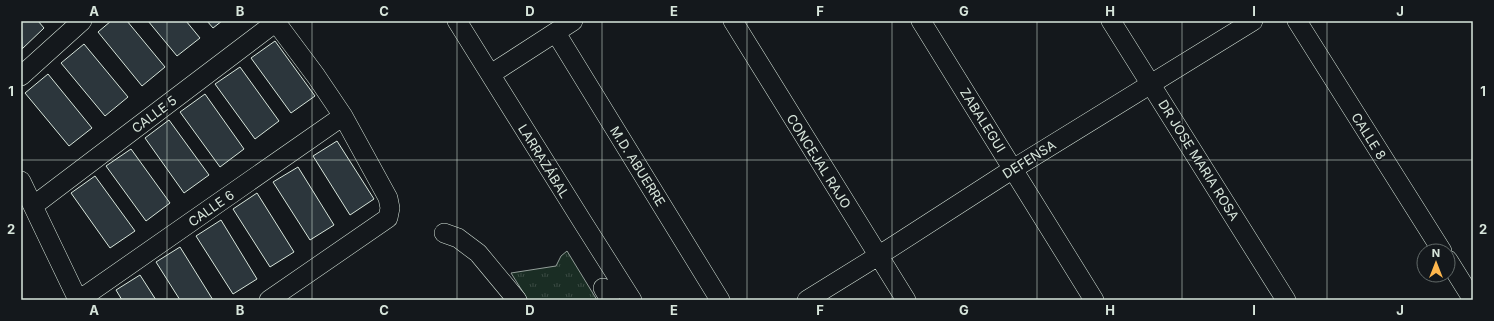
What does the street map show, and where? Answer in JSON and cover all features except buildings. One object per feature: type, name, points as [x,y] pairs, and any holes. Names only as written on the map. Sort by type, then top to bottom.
[{"type":"street","points":[[21,76],[82,21]]},
{"type":"street","name":"LARRAZÁBAL","points":[[457,21],[632,300]]},
{"type":"street","points":[[491,74],[573,21]]},
{"type":"street","name":"CONCEJAL RAJO","points":[[732,21],[906,300]]},
{"type":"street","name":"ZABALEGUI","points":[[921,21],[1094,300]]},
{"type":"street","name":"DR JOSE MARIA ROSA","points":[[1111,21],[1286,300]]},
{"type":"street","name":"DEFENSA","points":[[806,300],[878,256],[1013,169],[1253,21]]},
{"type":"street","name":"CALLE 8","points":[[1296,21],[1437,243]]},
{"type":"street","points":[[275,22],[316,76],[343,116],[388,198],[390,208],[388,218],[279,297]]},
{"type":"street","name":"CALLE 5","points":[[33,206],[275,22]]},
{"type":"street","name":"M.D. ABUERRE","points":[[556,33],[720,300]]},
{"type":"street","name":"CALLE 6","points":[[78,300],[343,116]]},
{"type":"street","points":[[21,181],[78,300]]},
{"type":"street","points":[[444,233],[458,238],[478,253],[517,300]]},
{"type":"street","points":[[1456,273],[1472,299]]},
{"type":"green space","points":[[567,251],[597,300],[528,300],[511,273],[556,266],[561,256]]}]
